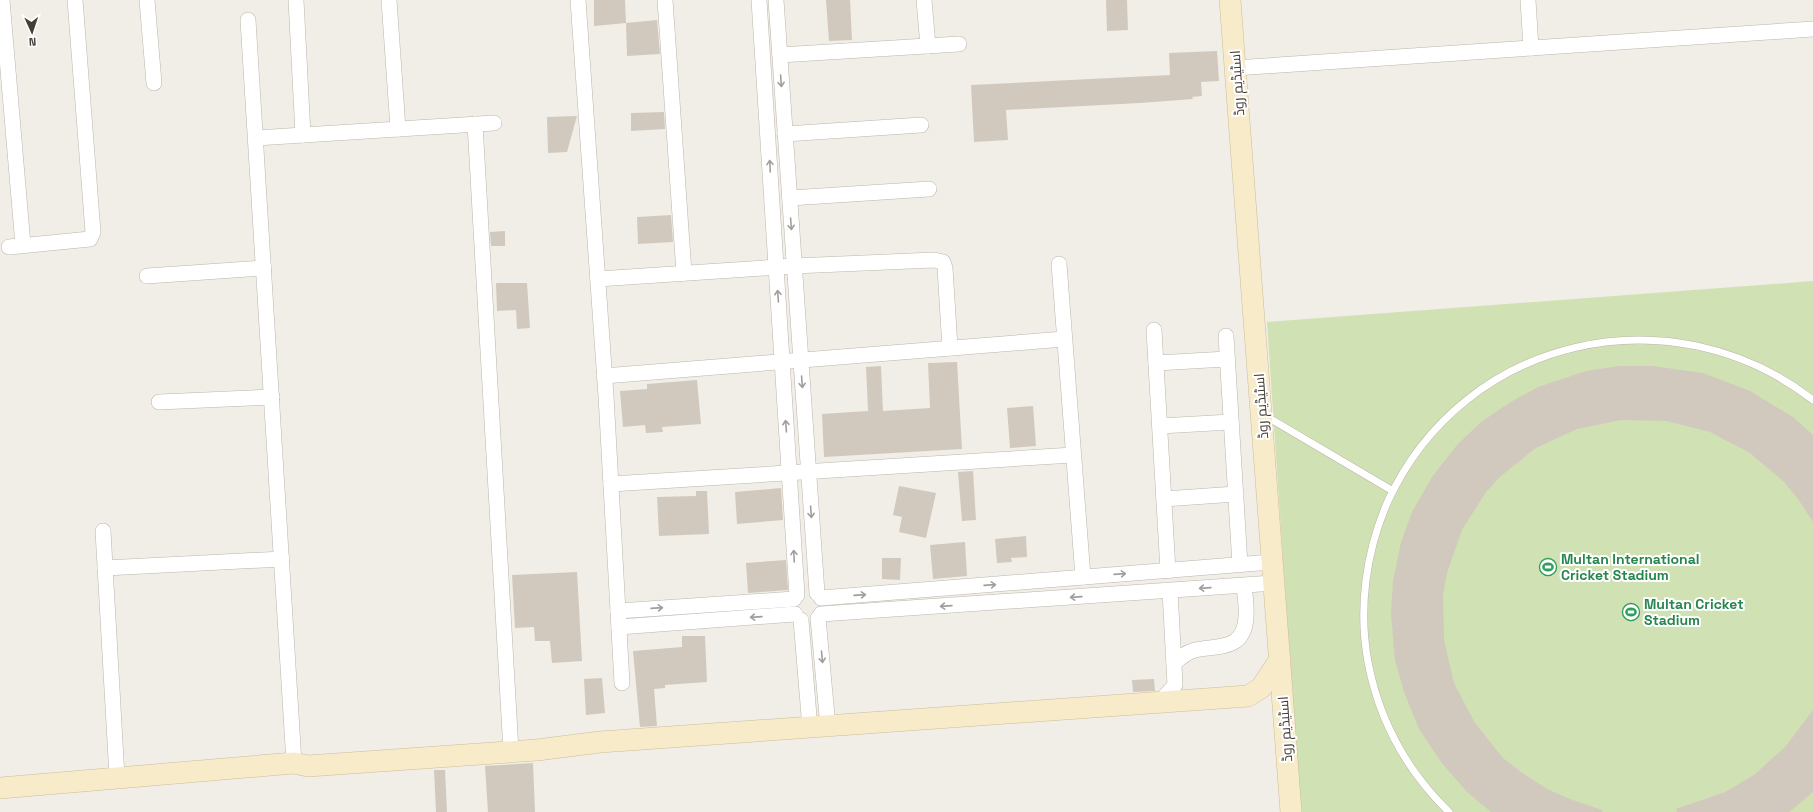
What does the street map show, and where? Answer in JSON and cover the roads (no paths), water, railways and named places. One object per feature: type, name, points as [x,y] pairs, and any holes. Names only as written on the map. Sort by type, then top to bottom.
[{"type":"street","points":[[2,0],[16,246],[90,239],[93,232],[75,0]]},
{"type":"street","points":[[147,0],[154,84]]},
{"type":"street","points":[[296,0],[303,135]]},
{"type":"street","points":[[389,0],[398,129]]},
{"type":"street","points":[[578,0],[598,279],[622,683]]},
{"type":"street","points":[[665,0],[684,273]]},
{"type":"street","points":[[759,0],[789,474],[795,597],[793,609],[798,617],[819,728]]},
{"type":"street","points":[[776,0],[808,472],[819,595],[824,606],[820,616],[819,728]]},
{"type":"street","points":[[924,0],[928,46]]},
{"type":"street","name":"اسٹیڈیم روڈ","points":[[1230,0],[1291,812]]},
{"type":"street","points":[[1528,0],[1531,48]]},
{"type":"street","points":[[248,20],[294,763]]},
{"type":"street","points":[[1235,68],[1813,30]]},
{"type":"street","points":[[780,55],[959,44]]},
{"type":"street","points":[[256,138],[494,123]]},
{"type":"street","points":[[475,124],[512,750]]},
{"type":"street","points":[[785,134],[921,125]]},
{"type":"street","points":[[790,198],[929,189]]},
{"type":"street","points":[[598,279],[776,267],[934,260],[943,262],[945,268],[950,348]]},
{"type":"street","points":[[1059,264],[1083,577]]},
{"type":"street","points":[[147,276],[264,268]]},
{"type":"street","points":[[1154,330],[1168,571]]},
{"type":"street","points":[[1226,336],[1240,565]]},
{"type":"street","points":[[604,376],[782,363],[801,360],[1064,338]]},
{"type":"street","points":[[1156,363],[1227,358]]},
{"type":"street","points":[[159,402],[272,397]]},
{"type":"street","points":[[1160,426],[1231,422]]},
{"type":"street","points":[[611,484],[1073,455]]},
{"type":"street","points":[[1164,499],[1236,494]]},
{"type":"street","points":[[104,531],[117,777]]},
{"type":"street","points":[[105,568],[282,559]]},
{"type":"street","points":[[618,611],[795,597],[809,590],[819,595],[1168,571],[1272,562]]},
{"type":"street","points":[[619,627],[798,617],[810,621],[820,616],[1274,583]]},
{"type":"street","points":[[1174,663],[1184,655],[1195,650],[1226,647],[1238,639],[1244,631],[1246,617],[1244,586]]},
{"type":"street","points":[[1159,703],[1174,685],[1170,591]]},
{"type":"street","points":[[0,788],[294,763],[308,766],[512,750],[537,750],[600,742],[819,728],[1248,696],[1261,688],[1280,659]]},
{"type":"lane","points":[[1449,812],[1414,772],[1393,736],[1377,696],[1367,655],[1364,613],[1367,571],[1377,530],[1393,491],[1408,465],[1430,435],[1446,418],[1481,389],[1520,366],[1562,350],[1584,345],[1628,339],[1659,340],[1696,345],[1718,350],[1760,366],[1799,389],[1813,400]]},
{"type":"lane","points":[[1262,414],[1393,491]]},
{"type":"place","name":"Multan International Cricket Stadium","points":[[1548,567]]},
{"type":"place","name":"Multan Cricket Stadium","points":[[1631,612]]}]
